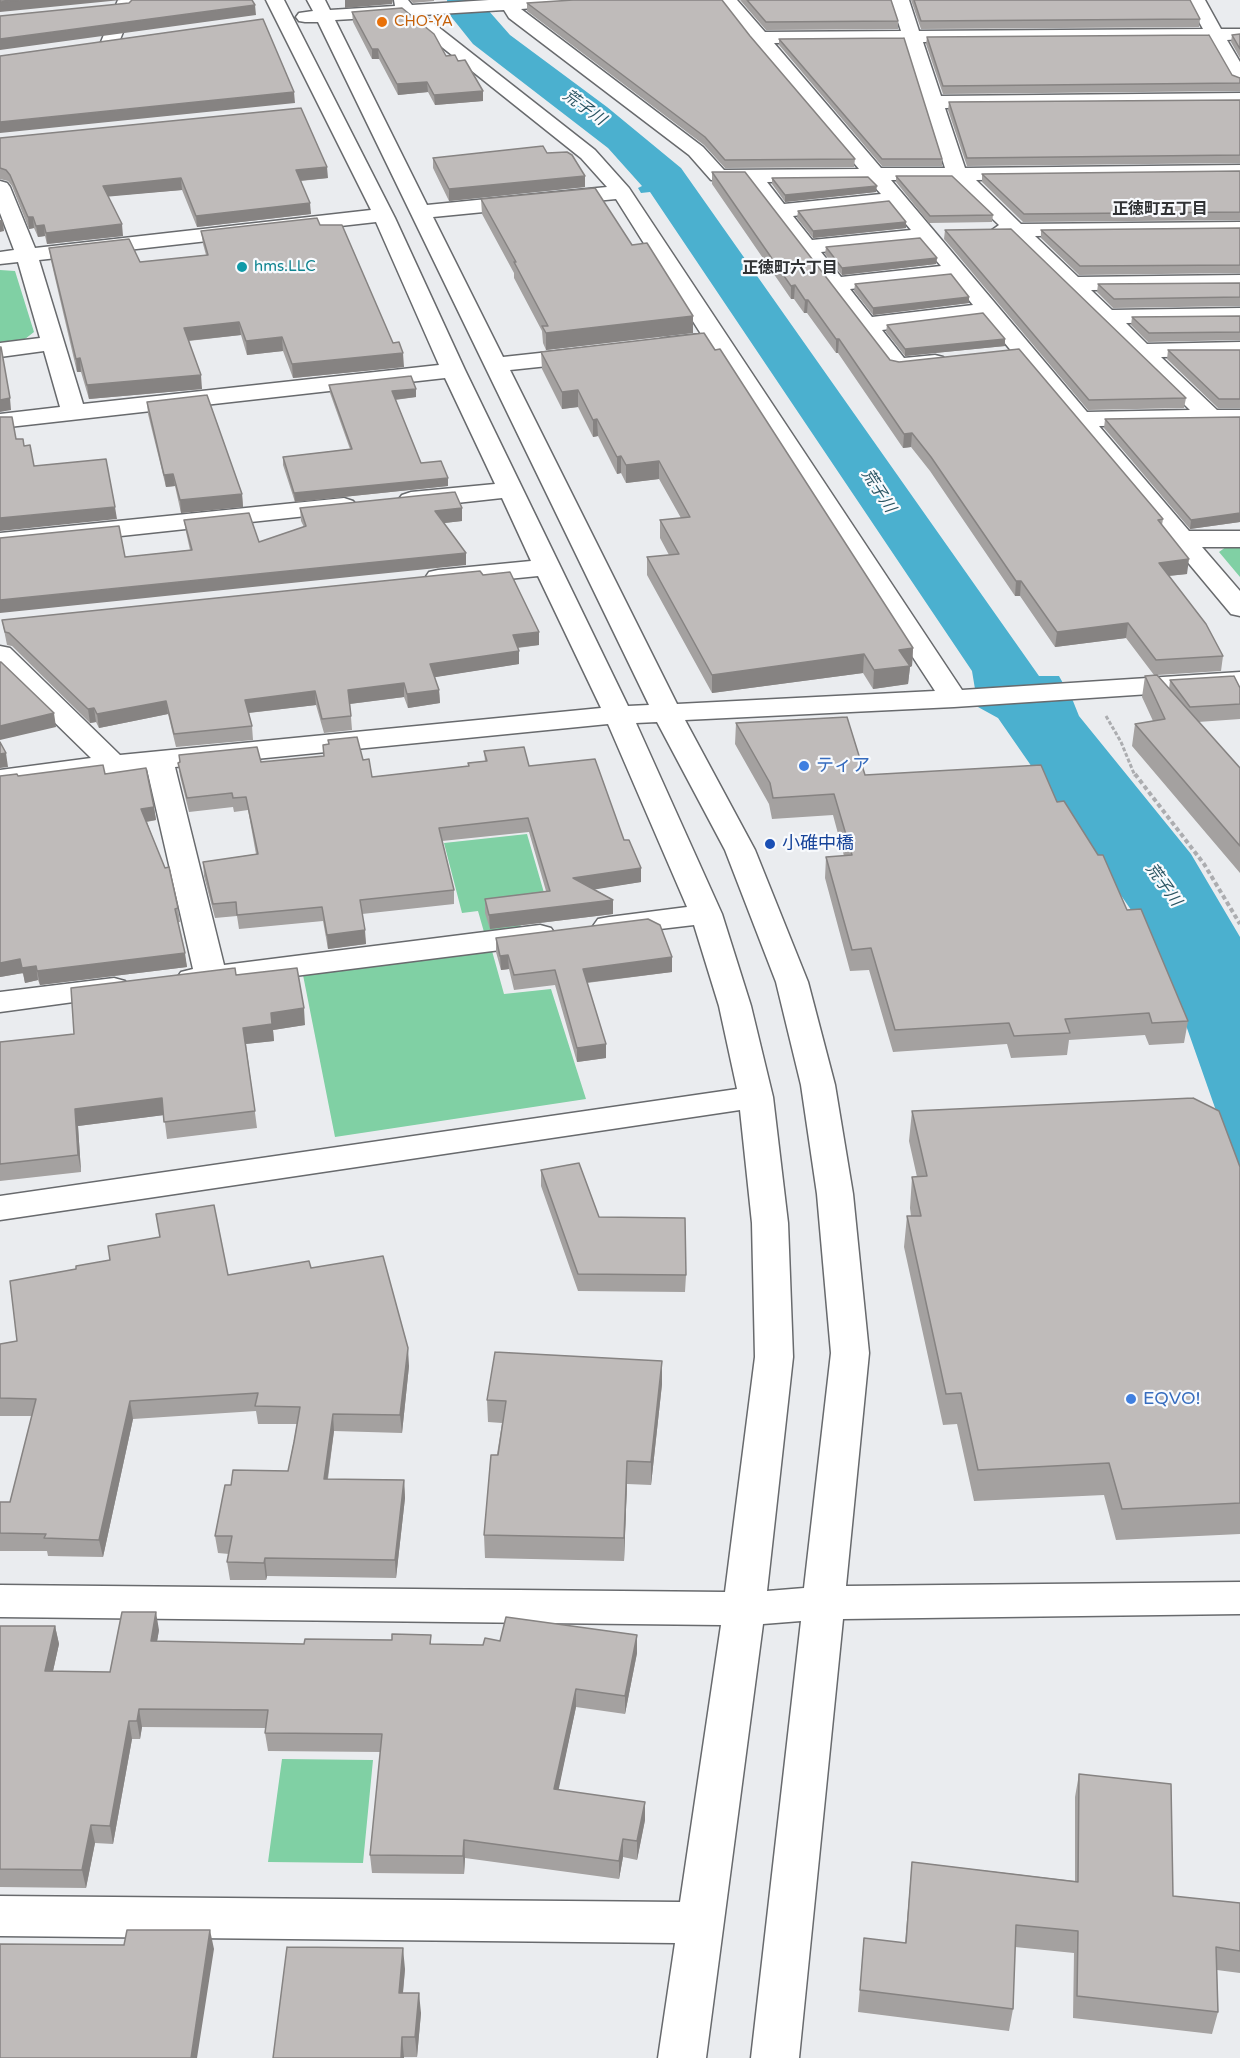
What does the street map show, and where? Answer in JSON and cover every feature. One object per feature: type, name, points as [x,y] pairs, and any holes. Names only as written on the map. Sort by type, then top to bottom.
[{"type":"street","points":[[573,0],[440,8],[403,5],[320,8],[277,13],[317,109],[383,215],[453,370],[618,715],[706,914],[735,1006],[756,1097],[770,1223],[774,1357],[744,1609],[682,2058]]},
{"type":"street","points":[[728,0],[894,199],[929,232],[955,271],[1240,608]]},
{"type":"street","points":[[900,0],[957,173],[1210,417]]},
{"type":"street","points":[[1196,0],[1240,78]]},
{"type":"street","points":[[102,9],[126,3]]},
{"type":"street","points":[[110,42],[126,3]]},
{"type":"street","points":[[503,4],[696,152],[718,176],[1240,171]]},
{"type":"street","points":[[403,5],[588,154],[622,192],[716,339],[965,698]]},
{"type":"street","points":[[320,8],[667,713],[740,850],[792,982],[818,1085],[835,1194],[850,1353],[775,2058]]},
{"type":"street","points":[[758,38],[1240,33]]},
{"type":"street","points":[[88,45],[133,39]]},
{"type":"street","points":[[934,102],[1240,99]]},
{"type":"street","points":[[752,177],[898,366],[956,360]]},
{"type":"street","points":[[0,187],[27,255],[74,412]]},
{"type":"street","points":[[421,212],[622,192]]},
{"type":"street","points":[[778,211],[894,199]]},
{"type":"street","points":[[0,258],[383,215]]},
{"type":"street","points":[[980,230],[1240,228]]},
{"type":"street","points":[[806,248],[929,232]]},
{"type":"street","points":[[834,284],[955,271]]},
{"type":"street","points":[[1072,284],[1240,282]]},
{"type":"street","points":[[866,325],[988,310]]},
{"type":"street","points":[[1106,317],[1240,315]]},
{"type":"street","points":[[646,347],[716,339]]},
{"type":"street","points":[[0,350],[53,344]]},
{"type":"street","points":[[1141,351],[1240,349]]},
{"type":"street","points":[[496,365],[612,352]]},
{"type":"street","points":[[1002,355],[1025,353]]},
{"type":"street","points":[[0,421],[453,370]]},
{"type":"street","points":[[1079,419],[1240,417]]},
{"type":"street","points":[[0,541],[511,490]]},
{"type":"street","points":[[1184,539],[1240,539]]},
{"type":"street","points":[[417,581],[548,567]]},
{"type":"street","points":[[0,654],[113,764]]},
{"type":"street","points":[[0,779],[113,764],[618,715],[965,698],[1240,680]]},
{"type":"street","points":[[159,760],[211,976]]},
{"type":"street","points":[[0,1002],[706,914]]},
{"type":"street","points":[[0,1208],[756,1097]]},
{"type":"street","points":[[0,1601],[744,1609],[824,1603],[1240,1599]]},
{"type":"street","points":[[0,1916],[701,1923]]},
{"type":"path","points":[[1095,690],[1135,775],[1204,864],[1240,924]]},
{"type":"green space","points":[[0,270],[15,271],[34,332],[25,339],[0,342]]},
{"type":"green space","points":[[1230,544],[1240,544],[1240,577],[1219,552]]},
{"type":"green space","points":[[527,834],[547,903],[515,906],[521,927],[484,932],[478,911],[462,913],[444,843]]},
{"type":"green space","points":[[492,951],[504,994],[551,989],[586,1099],[335,1137],[303,975]]},
{"type":"green space","points":[[282,1759],[373,1760],[363,1863],[268,1862]]},
{"type":"water","name":"荒子川","points":[[447,0],[487,0],[488,10],[510,35],[607,107],[681,168],[1039,676],[1059,676],[1079,716],[1191,854],[1240,937],[1240,1179],[1168,974],[1145,930],[998,718],[978,707],[972,671],[650,192],[641,193],[638,188],[642,186],[608,148],[473,44],[449,14]]},
{"type":"building","points":[[132,0],[252,0],[255,5],[0,39],[0,16],[129,3]]},
{"type":"building","points":[[573,0],[722,0],[855,159],[725,160],[705,137],[527,3]]},
{"type":"building","points":[[747,0],[891,0],[898,21],[766,22]]},
{"type":"building","points":[[914,0],[1190,0],[1200,19],[921,21]]},
{"type":"building","points":[[402,8],[434,34],[446,56],[455,55],[458,61],[465,60],[483,91],[434,95],[427,82],[397,84],[378,49],[372,49],[352,12]]},
{"type":"building","points":[[263,19],[294,92],[0,122],[0,56]]},
{"type":"building","points":[[1240,34],[1240,49],[1232,35]]},
{"type":"building","points":[[1209,35],[1232,75],[1240,78],[1240,83],[943,86],[927,37]]},
{"type":"building","points":[[904,38],[942,159],[882,159],[779,39]]},
{"type":"building","points":[[1240,100],[1240,155],[967,158],[949,102]]},
{"type":"building","points":[[301,108],[327,167],[296,170],[310,203],[196,216],[181,178],[103,186],[122,224],[46,233],[44,225],[36,226],[33,217],[28,217],[10,175],[6,170],[0,168],[0,138]]},
{"type":"building","points":[[543,146],[547,153],[567,152],[572,155],[585,176],[449,189],[433,158]]},
{"type":"building","points":[[1240,171],[1240,212],[1024,214],[982,174]]},
{"type":"building","points":[[712,172],[745,172],[890,360],[899,362],[1019,349],[1163,519],[1158,520],[1189,559],[1159,563],[1206,624],[1223,656],[1156,660],[1128,623],[1057,632],[1021,581],[1016,581],[931,457],[912,433],[904,434],[839,339],[836,339],[795,285],[791,286]]},
{"type":"building","points":[[896,176],[952,176],[993,215],[930,216]]},
{"type":"building","points":[[868,177],[877,186],[785,195],[772,178]]},
{"type":"building","points":[[595,188],[632,245],[647,243],[693,316],[546,333],[542,326],[548,326],[481,199]]},
{"type":"building","points":[[889,201],[906,222],[813,231],[798,211]]},
{"type":"building","points":[[317,218],[320,225],[342,225],[393,343],[399,342],[403,353],[292,364],[282,337],[246,341],[239,322],[184,328],[201,375],[87,385],[80,358],[76,359],[49,248],[129,239],[140,262],[208,255],[201,231]]},
{"type":"building","points":[[1240,228],[1240,265],[1080,266],[1041,230]]},
{"type":"building","points":[[1011,229],[1186,398],[1089,400],[945,230]]},
{"type":"building","points":[[920,238],[937,258],[842,268],[826,247]]},
{"type":"building","points":[[951,274],[969,297],[873,308],[855,284]]},
{"type":"building","points":[[1240,283],[1240,297],[1114,299],[1098,284]]},
{"type":"building","points":[[983,313],[1005,339],[905,349],[887,325]]},
{"type":"building","points":[[1240,316],[1240,332],[1149,333],[1132,317]]},
{"type":"building","points":[[704,333],[715,350],[720,349],[913,648],[899,650],[910,666],[874,670],[864,654],[712,675],[647,557],[679,554],[660,520],[690,517],[659,461],[626,465],[621,456],[617,457],[597,419],[593,420],[578,390],[562,392],[541,352]]},
{"type":"building","points":[[0,347],[10,398],[0,400]]},
{"type":"building","points":[[1168,350],[1240,350],[1240,399],[1219,399]]},
{"type":"building","points":[[411,376],[416,389],[392,391],[421,463],[441,461],[448,478],[294,493],[283,457],[352,449],[329,385]]},
{"type":"building","points":[[207,395],[242,494],[180,500],[173,474],[164,475],[147,402]]},
{"type":"building","points":[[0,417],[12,417],[16,439],[23,439],[24,446],[30,445],[34,466],[106,459],[115,507],[0,518]]},
{"type":"building","points":[[1240,417],[1240,513],[1191,520],[1105,419]]},
{"type":"building","points":[[455,492],[462,508],[435,511],[466,553],[0,600],[0,538],[119,526],[125,557],[192,550],[184,520],[249,513],[259,542],[306,526],[300,508]]},
{"type":"building","points":[[480,571],[483,575],[510,572],[539,632],[513,635],[519,651],[430,664],[439,690],[407,694],[404,683],[348,690],[351,716],[322,719],[315,691],[245,700],[252,726],[174,734],[166,701],[97,714],[94,708],[88,709],[9,633],[5,632],[2,620]]},
{"type":"building","points":[[1,662],[54,713],[0,726]]},
{"type":"building","points":[[1157,675],[1240,768],[1240,846],[1135,724],[1165,719],[1145,676]]},
{"type":"building","points":[[1234,676],[1240,688],[1240,704],[1190,707],[1170,680]]},
{"type":"building","points":[[847,717],[865,775],[1041,765],[1057,802],[1064,801],[1098,855],[1103,855],[1127,910],[1141,909],[1188,1021],[1152,1023],[1149,1013],[1065,1019],[1070,1033],[1014,1036],[1009,1023],[895,1030],[871,948],[852,950],[826,857],[852,855],[834,794],[773,798],[770,783],[736,723]]},
{"type":"building","points":[[357,737],[363,760],[369,759],[372,777],[469,766],[468,763],[487,761],[484,751],[524,747],[529,766],[595,759],[624,840],[629,840],[641,868],[573,878],[613,900],[489,915],[485,899],[550,891],[528,818],[439,828],[454,890],[360,900],[365,930],[327,935],[322,907],[237,915],[236,902],[213,904],[203,862],[258,854],[246,797],[233,798],[232,793],[187,798],[178,763],[180,762],[179,755],[257,747],[261,762],[324,756],[323,745],[329,744],[328,740]]},
{"type":"building","points":[[0,742],[6,753],[0,754]]},
{"type":"building","points":[[103,765],[105,774],[146,768],[154,807],[141,809],[165,868],[169,867],[185,953],[37,971],[36,966],[22,968],[20,959],[0,963],[0,776],[17,774],[18,776]]},
{"type":"building","points":[[648,919],[660,925],[672,957],[583,969],[606,1044],[577,1048],[555,970],[514,975],[508,955],[500,956],[496,938]]},
{"type":"building","points":[[235,968],[236,975],[297,968],[304,1008],[271,1013],[272,1024],[243,1028],[255,1111],[164,1122],[162,1098],[75,1109],[78,1155],[0,1164],[0,1042],[74,1034],[71,988]]},
{"type":"building","points":[[1193,1098],[1219,1111],[1240,1167],[1240,1503],[1122,1509],[1109,1463],[978,1470],[961,1393],[946,1394],[907,1216],[921,1216],[912,1177],[927,1176],[912,1111]]},
{"type":"building","points":[[579,1163],[599,1217],[685,1218],[686,1275],[578,1274],[541,1170]]},
{"type":"building","points":[[214,1205],[228,1275],[309,1261],[311,1268],[383,1256],[408,1348],[400,1415],[333,1414],[324,1479],[404,1480],[395,1560],[265,1558],[264,1563],[227,1562],[232,1536],[215,1536],[225,1485],[231,1485],[233,1470],[288,1471],[294,1442],[300,1407],[255,1406],[258,1393],[130,1401],[99,1540],[44,1538],[46,1534],[0,1533],[0,1502],[10,1502],[36,1399],[0,1398],[0,1344],[17,1341],[10,1281],[76,1269],[76,1266],[110,1260],[108,1246],[160,1237],[156,1214]]},
{"type":"building","points":[[495,1352],[662,1361],[651,1462],[627,1461],[624,1538],[484,1535],[491,1455],[498,1455],[506,1401],[487,1400]]},
{"type":"building","points":[[122,1612],[156,1612],[151,1641],[304,1644],[305,1639],[392,1640],[392,1634],[431,1635],[430,1644],[483,1645],[485,1638],[500,1641],[506,1617],[637,1635],[625,1696],[576,1689],[554,1789],[645,1802],[637,1841],[623,1839],[619,1861],[464,1840],[463,1856],[370,1855],[382,1734],[265,1733],[268,1710],[139,1709],[137,1721],[129,1721],[110,1826],[91,1825],[82,1870],[0,1869],[0,1626],[55,1626],[45,1671],[110,1672]]},
{"type":"building","points":[[1079,1774],[1171,1784],[1173,1896],[1240,1903],[1240,1951],[1216,1947],[1218,2012],[1077,1996],[1078,1931],[1016,1925],[1013,2009],[860,1990],[864,1938],[906,1943],[912,1862],[1078,1882]]},
{"type":"building","points":[[127,1930],[210,1930],[191,2058],[0,2058],[0,1944],[124,1945]]},
{"type":"building","points":[[287,1947],[403,1948],[399,1993],[419,1993],[415,2037],[402,2037],[401,2058],[273,2058]]},
{"type":"place","name":"CHO-YA","points":[[382,22]]},
{"type":"place","name":"hms.LLC","points":[[242,267]]},
{"type":"place","name":"ティア","points":[[804,766]]},
{"type":"place","name":"小碓中橋","points":[[770,844]]},
{"type":"place","name":"EQVO!","points":[[1131,1399]]},
{"type":"district","name":"正徳町五丁目","points":[[1160,210]]},
{"type":"district","name":"正徳町六丁目","points":[[790,269]]}]
